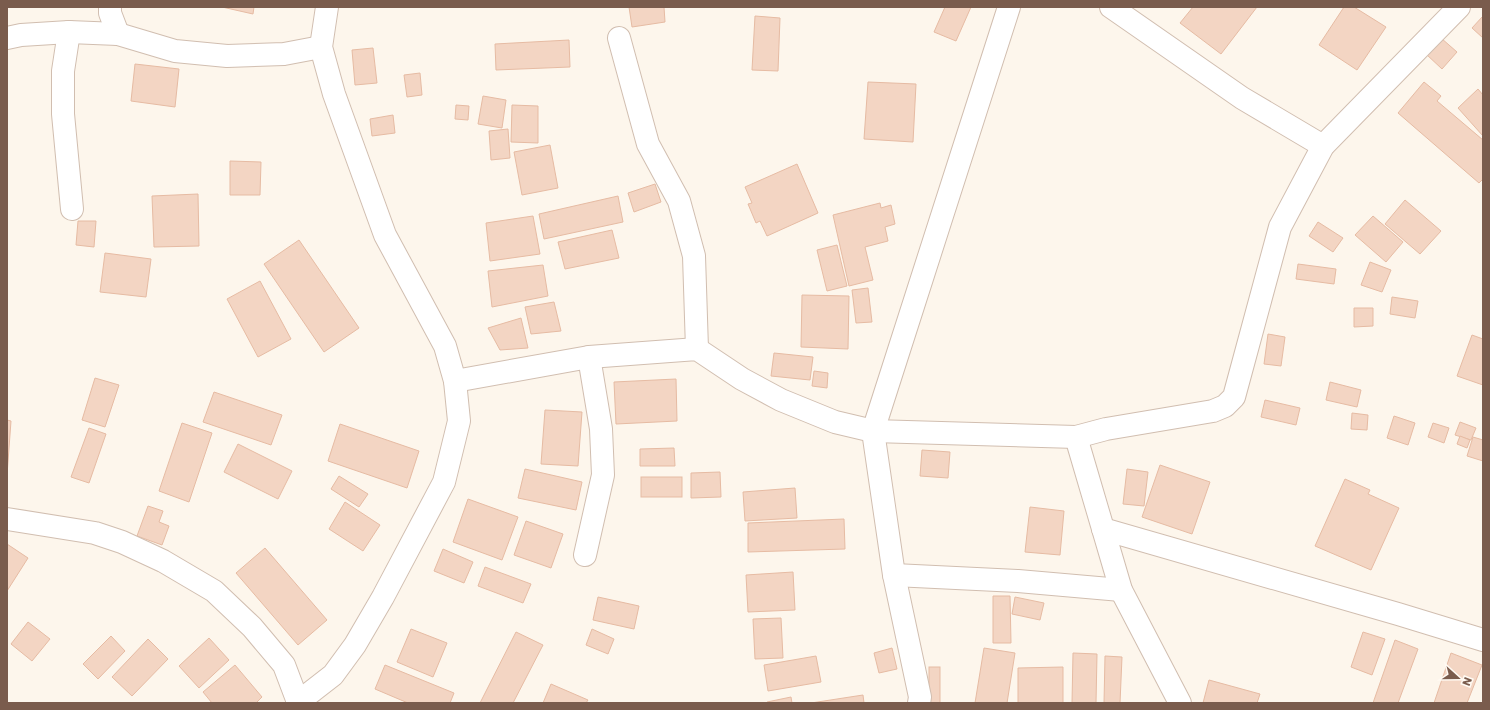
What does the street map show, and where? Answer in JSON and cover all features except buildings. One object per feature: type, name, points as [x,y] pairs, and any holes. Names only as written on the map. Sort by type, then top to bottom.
[{"type":"street","points":[[110,7],[110,13],[118,34]]},
{"type":"street","points":[[7,519],[95,533],[122,542],[163,561],[214,591],[252,627],[284,665],[298,703],[332,675],[355,645],[383,597],[444,482],[459,421],[455,381],[445,346],[385,235],[334,94],[321,47],[327,7]]},
{"type":"street","points":[[919,703],[920,697],[894,575],[873,431],[1009,7]]},
{"type":"street","points":[[1111,7],[1242,98],[1323,146]]},
{"type":"street","points":[[455,381],[589,357],[698,349],[742,379],[781,400],[835,422],[873,431],[1076,437],[1106,429],[1213,411],[1225,406],[1234,396],[1280,227],[1323,146],[1459,7]]},
{"type":"street","points":[[69,32],[63,70],[63,114],[72,209]]},
{"type":"street","points":[[7,38],[21,34],[69,32],[118,34],[174,51],[227,56],[284,54],[321,47]]},
{"type":"street","points":[[619,38],[648,144],[679,201],[694,256],[698,349]]},
{"type":"street","points":[[585,555],[603,475],[601,429],[589,357]]},
{"type":"street","points":[[1076,437],[1121,590],[1180,703]]},
{"type":"street","points":[[1103,529],[1483,640]]},
{"type":"street","points":[[894,575],[1018,581],[1121,590]]}]
